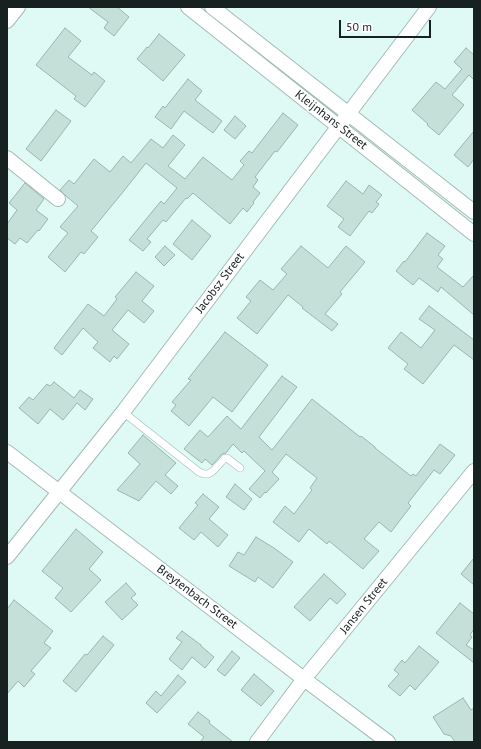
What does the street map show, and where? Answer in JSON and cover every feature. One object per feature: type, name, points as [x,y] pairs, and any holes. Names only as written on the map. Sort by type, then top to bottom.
[{"type":"street","points":[[7,21],[18,7]]},
{"type":"street","name":"Kleijnhans Street","points":[[188,7],[474,234]]},
{"type":"street","name":"Kleijnhans Street","points":[[212,7],[474,212]]},
{"type":"street","name":"Jacobsz Street","points":[[7,556],[123,412],[429,7]]},
{"type":"street","points":[[7,158],[58,199]]},
{"type":"street","name":"Breytenbach Street","points":[[7,452],[388,742]]},
{"type":"street","name":"Jansen Street","points":[[258,742],[304,679],[474,471]]},
{"type":"lane","points":[[123,412],[199,472],[208,474],[213,471],[225,458],[240,468]]},
{"type":"building","points":[[88,7],[117,7],[129,17],[114,36],[104,28],[108,22]]},
{"type":"building","points":[[65,28],[81,41],[68,57],[92,75],[94,72],[105,81],[85,107],[74,99],[76,96],[36,65]]},
{"type":"building","points":[[159,34],[185,55],[163,81],[137,59]]},
{"type":"building","points":[[466,48],[474,55],[474,80],[469,75],[452,95],[464,105],[439,135],[412,110],[436,82],[445,89],[462,69],[454,62]]},
{"type":"building","points":[[188,79],[202,91],[195,100],[222,121],[213,133],[184,111],[171,129],[155,117],[163,106],[165,108]]},
{"type":"building","points":[[56,110],[71,121],[41,161],[26,149]]},
{"type":"building","points":[[283,113],[298,125],[255,177],[258,180],[253,187],[260,193],[253,202],[254,203],[247,212],[243,208],[230,224],[193,193],[187,199],[186,198],[166,222],[163,220],[147,239],[151,242],[143,251],[129,240],[161,201],[164,204],[177,188],[146,163],[91,231],[98,237],[84,254],[81,252],[65,272],[48,257],[68,233],[60,227],[78,206],[60,190],[69,180],[74,184],[94,159],[110,172],[123,156],[131,163],[151,139],[163,148],[173,135],[185,145],[168,166],[185,179],[203,157],[232,180],[244,165],[240,161],[249,151],[252,153]]},
{"type":"building","points":[[235,116],[246,126],[235,139],[224,130]]},
{"type":"building","points":[[474,131],[474,159],[468,167],[454,155]]},
{"type":"building","points":[[346,181],[363,194],[369,185],[382,195],[376,202],[379,204],[372,213],[369,211],[350,236],[338,227],[344,219],[327,206]]},
{"type":"building","points":[[25,183],[44,199],[36,210],[48,219],[27,243],[20,238],[15,244],[7,238],[7,224],[17,210],[9,203]]},
{"type":"building","points":[[192,220],[211,236],[192,260],[173,244]]},
{"type":"building","points":[[427,233],[445,246],[438,255],[443,259],[437,267],[463,287],[474,275],[474,315],[441,287],[438,292],[419,278],[413,285],[396,271],[404,261],[405,262]]},
{"type":"building","points":[[165,246],[175,255],[164,266],[155,257]]},
{"type":"building","points":[[301,246],[328,268],[346,246],[365,262],[340,292],[342,294],[325,314],[338,324],[332,331],[288,295],[257,334],[237,318],[251,301],[246,297],[260,280],[273,290],[287,274],[281,269]]},
{"type":"building","points":[[136,272],[154,286],[142,301],[154,311],[144,323],[128,310],[112,330],[129,344],[117,359],[114,356],[110,362],[93,348],[98,342],[83,328],[62,355],[54,348],[88,304],[104,316],[117,299],[115,297]]},
{"type":"building","points":[[429,306],[474,340],[474,360],[454,345],[423,384],[404,369],[408,364],[388,348],[401,332],[421,348],[435,330],[419,319]]},
{"type":"building","points":[[225,332],[268,365],[232,412],[213,397],[189,426],[171,411],[176,405],[172,402],[191,380],[188,379]]},
{"type":"building","points":[[282,376],[297,387],[259,437],[272,450],[312,399],[411,476],[413,474],[416,476],[440,444],[455,455],[440,474],[434,470],[408,503],[411,506],[391,532],[379,522],[364,539],[379,551],[363,569],[329,541],[327,544],[309,529],[299,542],[273,522],[285,506],[294,514],[312,490],[310,488],[317,478],[286,454],[272,472],[279,479],[260,498],[249,489],[265,471],[244,451],[242,453],[233,444],[226,453],[222,454],[212,465],[205,459],[202,463],[184,449],[200,430],[208,437],[227,416],[241,429]]},
{"type":"building","points":[[54,382],[74,398],[80,390],[93,399],[85,410],[77,403],[63,420],[50,409],[38,424],[19,408],[29,397],[33,400],[47,384],[50,386]]},
{"type":"building","points":[[143,435],[176,463],[165,475],[178,486],[171,494],[156,481],[139,501],[117,490],[140,464],[128,453]]},
{"type":"building","points":[[235,484],[252,499],[244,510],[226,497]]},
{"type":"building","points":[[203,494],[219,507],[209,519],[228,535],[218,547],[201,532],[194,540],[179,528],[198,505],[195,503]]},
{"type":"building","points":[[76,529],[103,552],[89,569],[101,580],[71,612],[55,598],[63,588],[42,571]]},
{"type":"building","points":[[256,537],[293,562],[273,588],[258,577],[255,582],[229,566],[238,552],[244,555]]},
{"type":"building","points":[[474,558],[474,585],[461,574]]},
{"type":"building","points":[[324,574],[346,594],[337,604],[330,598],[310,621],[294,607]]},
{"type":"building","points":[[126,583],[136,594],[131,598],[138,605],[122,620],[105,602]]},
{"type":"building","points":[[14,600],[53,631],[44,643],[51,648],[31,671],[35,674],[24,687],[18,681],[7,694],[7,609]]},
{"type":"building","points":[[460,603],[474,614],[474,629],[470,635],[472,637],[466,645],[474,650],[474,663],[436,633]]},
{"type":"building","points":[[182,631],[214,657],[205,668],[192,657],[182,670],[169,659],[182,642],[176,638]]},
{"type":"building","points":[[103,636],[114,645],[76,692],[63,681],[85,654],[87,655]]},
{"type":"building","points":[[419,646],[439,662],[415,690],[410,685],[400,696],[388,686],[399,674],[394,670],[402,660],[405,663]]},
{"type":"building","points":[[232,651],[240,658],[225,676],[217,670]]},
{"type":"building","points":[[254,674],[274,691],[261,706],[241,690]]},
{"type":"building","points":[[178,675],[186,682],[157,713],[146,703],[156,691],[161,696]]},
{"type":"building","points":[[463,698],[471,710],[474,708],[474,742],[455,742],[451,736],[444,734],[433,717]]},
{"type":"building","points":[[198,712],[233,742],[200,742],[204,737],[188,724]]}]
